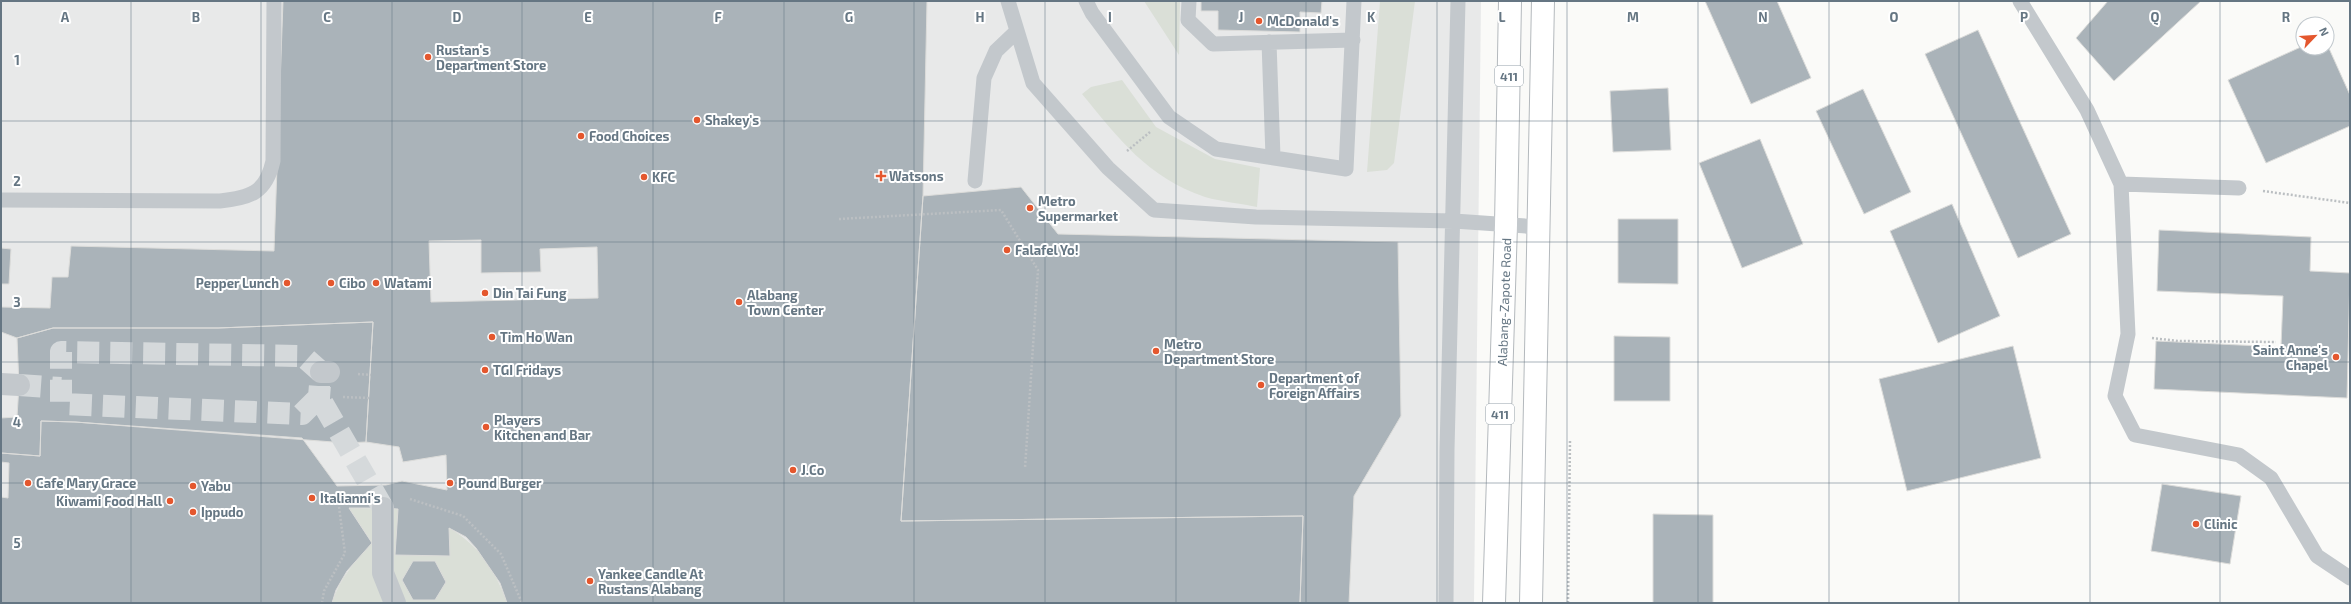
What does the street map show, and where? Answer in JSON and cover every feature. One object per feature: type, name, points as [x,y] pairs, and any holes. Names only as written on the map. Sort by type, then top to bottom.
[{"type":"highway","name":"Alabang-Zapote Road","points":[[1494,603],[1506,225],[1510,1]]},
{"type":"highway","name":"411","points":[[1531,603],[1544,1]]},
{"type":"street","points":[[384,508],[383,573],[395,603]]},
{"type":"lane","points":[[1,200],[220,201],[238,199],[254,193],[263,186],[270,175],[273,161],[274,1]]},
{"type":"lane","points":[[1008,1],[1033,83],[1108,168],[1154,210],[1256,217],[1454,221],[1538,227]]},
{"type":"lane","points":[[1086,1],[1092,13],[1169,117],[1216,149],[1346,169],[1354,1]]},
{"type":"lane","points":[[1189,1],[1188,20],[1213,44],[1353,40]]},
{"type":"lane","points":[[1446,603],[1447,450],[1454,221],[1458,1]]},
{"type":"lane","points":[[2020,1],[2087,110],[2121,184],[2128,334],[2115,396],[2135,435],[2239,455],[2271,478],[2317,556],[2350,578]]},
{"type":"lane","points":[[975,181],[984,78],[996,51],[1017,31]]},
{"type":"lane","points":[[1268,42],[1273,157]]},
{"type":"lane","points":[[2121,184],[2239,188]]},
{"type":"path","points":[[1108,168],[1169,117]]},
{"type":"path","points":[[2239,188],[2350,203]]},
{"type":"path","points":[[839,219],[1001,210],[1038,270],[1024,468]]},
{"type":"path","points":[[2128,334],[2178,341],[2276,342]]},
{"type":"path","points":[[338,397],[369,398]]},
{"type":"path","points":[[1568,603],[1570,440]]},
{"type":"path","points":[[462,516],[501,554],[522,603]]},
{"type":"shaded area","name":"Alabang Town Center","points":[[1,1],[1481,1],[1474,603],[1,603]]},
{"type":"shaded area","points":[[1144,1],[1180,1],[1179,55]]},
{"type":"shaded area","points":[[1380,1],[1415,1],[1394,163],[1387,170],[1367,172]]},
{"type":"shaded area","points":[[1122,80],[1156,127],[1215,159],[1260,168],[1257,207],[1211,199],[1185,189],[1167,179],[1136,155],[1122,141],[1082,94],[1091,87]]},
{"type":"shaded area","points":[[349,508],[398,509],[395,555],[449,556],[449,528],[469,542],[485,560],[498,580],[507,603],[332,603],[339,586],[354,563],[372,543]]},
{"type":"building","name":"Alabang Town Center","points":[[283,1],[927,1],[923,196],[901,521],[1303,516],[1300,603],[507,603],[500,583],[476,548],[466,537],[449,528],[450,556],[395,555],[398,509],[349,508],[372,543],[347,571],[336,590],[332,603],[1,603],[1,497],[8,498],[9,463],[1,462],[1,453],[40,456],[41,421],[75,422],[302,438],[337,486],[386,485],[402,481],[447,490],[446,455],[403,462],[399,447],[366,442],[373,322],[218,328],[53,328],[17,338],[1,332],[1,307],[50,308],[52,277],[68,277],[71,246],[274,251]],"holes":[[[481,240],[481,273],[541,272],[540,249],[597,247],[598,298],[431,302],[429,241]]]},
{"type":"building","name":"McDonald's","points":[[1201,1],[1322,1],[1321,13],[1300,12],[1300,32],[1218,30],[1218,11],[1201,11]]},
{"type":"building","points":[[1705,1],[1777,1],[1811,78],[1751,104]]},
{"type":"building","points":[[2108,1],[2201,1],[2114,81],[2076,38]]},
{"type":"building","points":[[1978,30],[2071,234],[2018,258],[1925,54]]},
{"type":"building","points":[[2295,50],[2295,56],[2332,56],[2350,95],[2350,126],[2266,163],[2228,80]]},
{"type":"building","points":[[1668,88],[1671,150],[1613,152],[1610,91]]},
{"type":"building","points":[[1863,89],[1911,192],[1864,214],[1816,111]]},
{"type":"building","points":[[1760,139],[1803,244],[1742,268],[1699,163]]},
{"type":"building","name":"Metro Department Store","points":[[1021,187],[1058,234],[1398,242],[1401,416],[1354,496],[1349,603],[1300,603],[1303,516],[901,521],[923,196]]},
{"type":"building","points":[[1952,204],[2000,316],[1938,343],[1890,231]]},
{"type":"building","points":[[1618,219],[1678,219],[1678,284],[1618,283]]},
{"type":"building","points":[[2159,230],[2311,237],[2310,271],[2350,273],[2347,398],[2154,389],[2156,341],[2281,347],[2283,296],[2157,291]]},
{"type":"building","points":[[1,248],[11,249],[9,284],[1,284]]},
{"type":"building","points":[[373,322],[366,442],[346,443],[75,422],[41,421],[40,456],[1,453],[1,418],[17,417],[19,385],[17,338],[53,328],[218,328]]},
{"type":"building","points":[[1614,336],[1670,337],[1670,401],[1614,401]]},
{"type":"building","points":[[2013,346],[2041,458],[1907,491],[1879,379]]},
{"type":"building","name":"Clinic","points":[[2162,484],[2241,496],[2230,564],[2151,551]]},
{"type":"building","points":[[1653,514],[1713,515],[1713,603],[1653,603]]},
{"type":"building","points":[[413,561],[435,561],[446,582],[435,600],[413,600],[402,580]]},
{"type":"tunnel","points":[[330,397],[319,397],[321,372],[303,356],[61,352],[61,404],[302,414],[319,397],[383,508]]},
{"type":"tunnel","points":[[19,385],[61,388]]},
{"type":"place","name":"McDonald's","points":[[1259,21]]},
{"type":"place","name":"Rustan's Department Store","points":[[428,57]]},
{"type":"place","name":"Shakey's","points":[[697,120]]},
{"type":"place","name":"Food Choices","points":[[581,136]]},
{"type":"place","name":"Watsons","points":[[881,176]]},
{"type":"place","name":"KFC","points":[[644,177]]},
{"type":"place","name":"Metro Supermarket","points":[[1030,208]]},
{"type":"place","name":"Falafel Yo!","points":[[1007,250]]},
{"type":"place","name":"Pepper Lunch","points":[[287,283]]},
{"type":"place","name":"Cibo","points":[[331,283]]},
{"type":"place","name":"Watami","points":[[376,283]]},
{"type":"place","name":"Din Tai Fung","points":[[485,293]]},
{"type":"place","name":"Alabang Town Center","points":[[739,302]]},
{"type":"place","name":"Tim Ho Wan","points":[[492,337]]},
{"type":"place","name":"Metro Department Store","points":[[1156,351]]},
{"type":"place","name":"Saint Anne's Chapel","points":[[2336,357]]},
{"type":"place","name":"TGI Fridays","points":[[485,370]]},
{"type":"place","name":"Department of Foreign Affairs","points":[[1261,385]]},
{"type":"place","name":"Players Kitchen and Bar","points":[[486,427]]},
{"type":"place","name":"J.Co","points":[[793,470]]},
{"type":"place","name":"Cafe Mary Grace","points":[[28,483]]},
{"type":"place","name":"Pound Burger","points":[[450,483]]},
{"type":"place","name":"Yabu","points":[[193,486]]},
{"type":"place","name":"Italianni's","points":[[312,498]]},
{"type":"place","name":"Kiwami Food Hall","points":[[170,501]]},
{"type":"place","name":"Ippudo","points":[[193,512]]},
{"type":"place","name":"Clinic","points":[[2196,524]]},
{"type":"place","name":"Yankee Candle At Rustans Alabang","points":[[590,581]]}]
